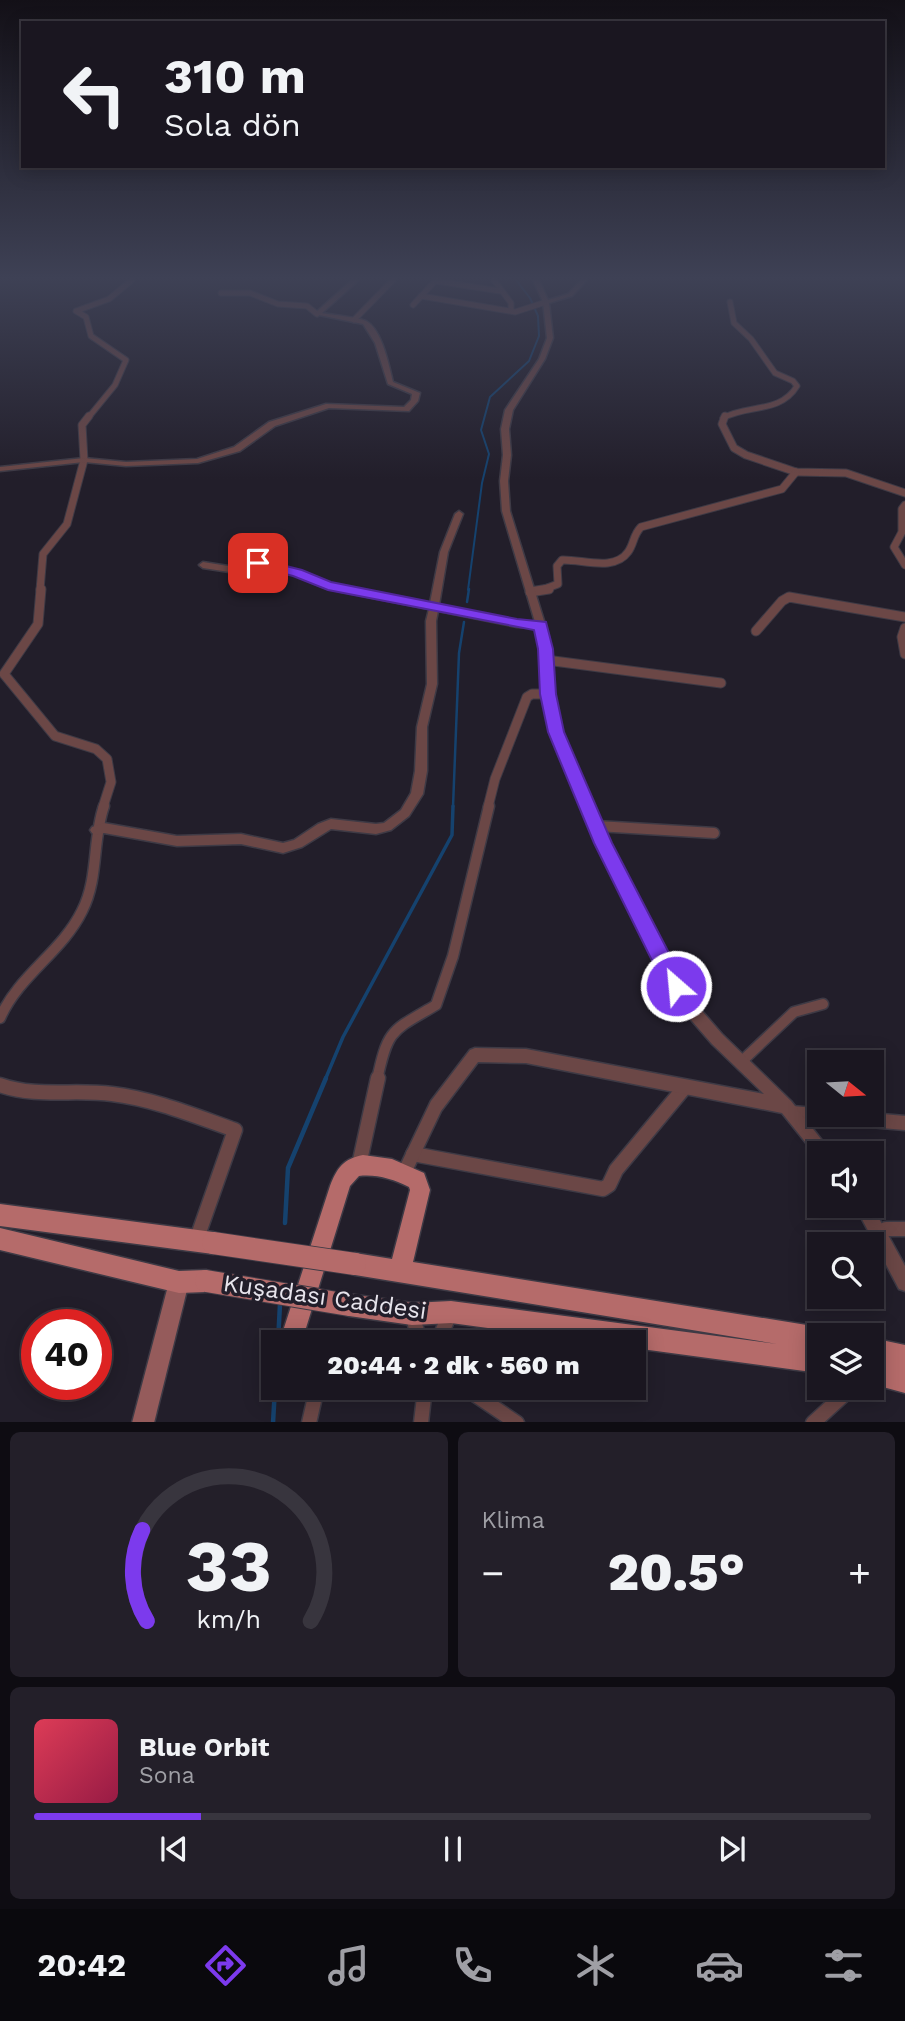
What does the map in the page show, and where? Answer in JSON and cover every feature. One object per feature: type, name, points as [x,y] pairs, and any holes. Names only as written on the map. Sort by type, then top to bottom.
[{"type":"main road","points":[[296,1330],[340,1186],[348,1170],[359,1165],[396,1169],[409,1163],[417,1180],[420,1190],[400,1270]]},
{"type":"main road","name":"Kuşadası Caddesi","points":[[0,1215],[400,1270],[807,1337]]},
{"type":"main road","name":"Kuşadası Caddesi","points":[[0,1239],[179,1282],[205,1280],[412,1314],[451,1312],[807,1359]]},
{"type":"main road","points":[[143,1422],[179,1282]]},
{"type":"main road","points":[[884,1353],[905,1357]]},
{"type":"main road","points":[[884,1375],[905,1381]]},
{"type":"street","points":[[0,1018],[14,988],[72,929],[85,906],[95,870],[96,830],[112,780],[109,761],[103,754],[86,745],[56,738],[4,674],[38,624],[43,554],[67,524],[84,460],[82,425],[116,385],[126,359],[107,346]]},
{"type":"street","points":[[0,468],[84,460],[126,464],[198,461],[237,449],[272,424],[329,406],[406,409],[414,401],[416,393],[390,383],[386,360],[379,346]]},
{"type":"street","points":[[547,346],[542,359],[514,400],[505,429],[507,455],[504,481],[506,511],[541,625],[548,694],[556,732],[597,826],[684,1001],[789,1110],[814,1141]]},
{"type":"street","points":[[756,346],[775,373],[793,381],[797,386],[789,397],[779,403],[725,415],[722,424],[739,452],[796,472],[846,473],[905,494]]},
{"type":"street","points":[[530,592],[546,590],[558,584],[557,566],[562,560],[614,562],[627,554],[633,534],[641,527],[782,489],[796,472]]},
{"type":"street","points":[[905,505],[902,509],[902,531],[894,547],[905,565]]},
{"type":"street","points":[[96,830],[104,828],[177,841],[241,839],[283,848],[298,844],[331,824],[376,829],[397,821],[417,794],[421,771],[422,727],[431,694],[431,621],[444,552],[459,514]]},
{"type":"street","points":[[203,565],[249,572],[258,563],[297,573],[328,586],[517,624],[541,625]]},
{"type":"street","points":[[756,631],[782,601],[789,597],[905,617]]},
{"type":"street","points":[[905,628],[902,637],[905,654]]},
{"type":"street","points":[[546,660],[721,683]]},
{"type":"street","points":[[359,1165],[384,1049],[394,1030],[436,1005],[453,956],[495,779],[527,697],[532,694],[548,694]]},
{"type":"street","points":[[597,826],[627,826],[672,833],[714,833]]},
{"type":"street","points":[[741,1062],[794,1012],[823,1004]]},
{"type":"street","points":[[685,1087],[616,1170],[609,1185],[603,1189],[409,1163],[436,1106],[475,1055],[526,1056],[685,1087],[789,1110],[905,1123]]},
{"type":"street","points":[[0,1085],[16,1091],[116,1094],[234,1130],[204,1242]]},
{"type":"street","points":[[880,1232],[886,1229],[905,1229]]},
{"type":"street","points":[[884,1244],[905,1283]]},
{"type":"street","points":[[443,1330],[451,1312]]},
{"type":"street","points":[[412,1314],[417,1330]]},
{"type":"street","points":[[309,1422],[314,1400]]},
{"type":"street","points":[[421,1422],[424,1400]]},
{"type":"street","points":[[483,1400],[516,1422]]},
{"type":"street","points":[[814,1422],[838,1400]]},
{"type":"waterway","points":[[468,590],[482,483],[489,454],[481,430],[490,397],[529,361],[535,346]]},
{"type":"waterway","points":[[467,602],[469,589]]},
{"type":"waterway","points":[[453,807],[459,653],[464,622]]},
{"type":"waterway","points":[[325,1080],[343,1037],[452,835],[453,806]]},
{"type":"waterway","points":[[285,1223],[288,1168],[326,1078]]},
{"type":"waterway","points":[[279,1330],[280,1304]]},
{"type":"waterway","points":[[273,1422],[274,1400]]},
{"type":"route","points":[[258,563],[297,573],[328,586],[517,624],[541,625],[546,649],[548,694],[556,732],[603,843],[676,986]]}]
